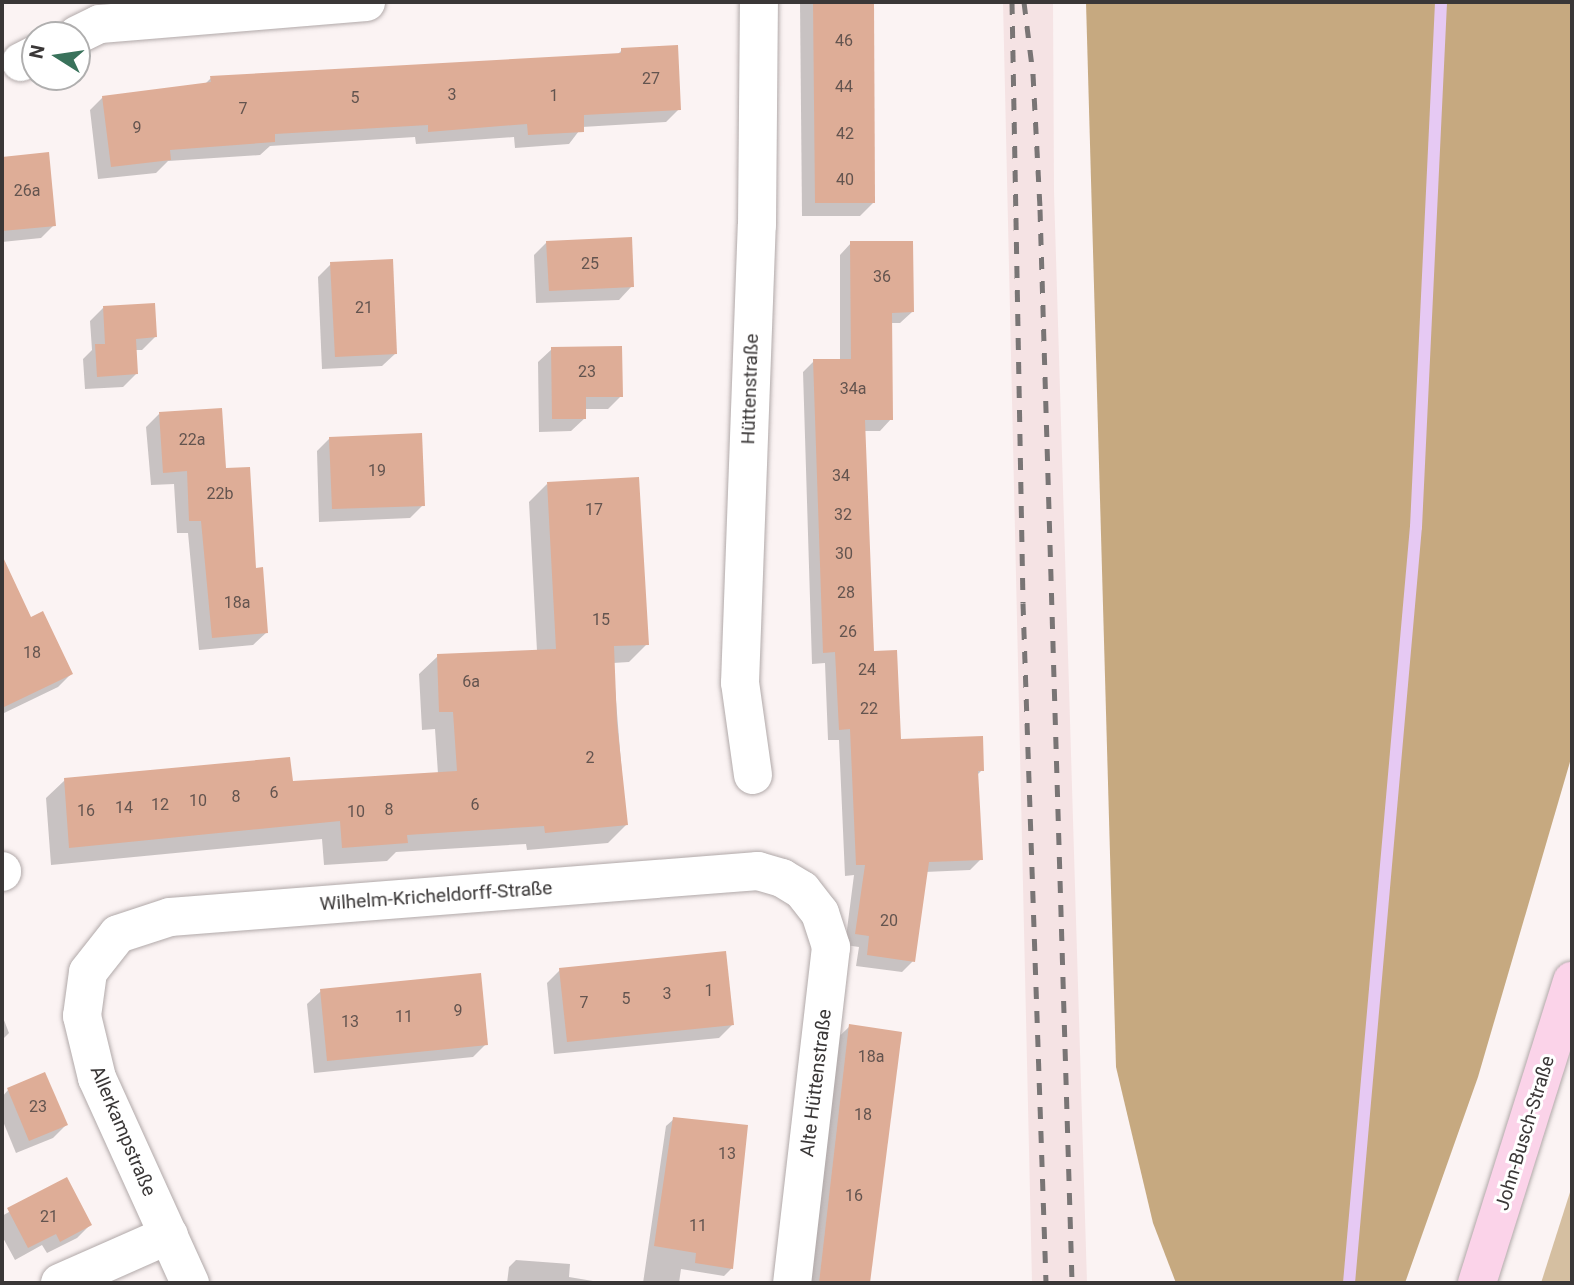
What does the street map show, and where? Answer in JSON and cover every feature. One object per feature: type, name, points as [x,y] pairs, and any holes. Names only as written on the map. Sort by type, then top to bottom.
[{"type":"main road","name":"John-Busch-Straße","points":[[1477,1283],[1572,981]]},
{"type":"street","points":[[91,29],[100,24],[366,2]]},
{"type":"street","name":"Hüttenstraße","points":[[753,775],[740,683],[757,225],[759,2]]},
{"type":"street","name":"Wilhelm-Kricheldorff-Straße","points":[[88,972],[118,934],[170,917],[758,871],[782,878],[802,890]]},
{"type":"street","name":"Alte Hüttenstraße","points":[[792,1283],[831,947],[820,912],[802,890]]},
{"type":"street","name":"Allerkampstraße","points":[[88,972],[82,1016],[97,1078],[190,1283]]},
{"type":"street","points":[[60,1283],[169,1235]]},
{"type":"shaded area","points":[[1003,2],[1053,2],[1054,191],[1087,1283],[1032,1283]]},
{"type":"shaded area","points":[[1086,2],[1572,2],[1572,755],[1478,1077],[1405,1283],[1176,1283],[1153,1223],[1116,1067]]},
{"type":"shaded area","points":[[1572,1186],[1572,1283],[1541,1283]]},
{"type":"building","points":[[813,2],[874,2],[875,203],[815,203]]},
{"type":"building","points":[[678,45],[681,110],[584,115],[584,132],[528,135],[527,124],[428,132],[428,125],[275,134],[275,142],[170,150],[171,160],[111,167],[102,96],[211,82],[210,76],[621,53],[621,48]]},
{"type":"building","points":[[49,152],[56,226],[2,231],[2,157]]},
{"type":"building","points":[[632,237],[634,287],[549,291],[546,241]]},
{"type":"building","points":[[850,241],[913,241],[914,312],[892,313],[893,420],[865,420],[874,651],[897,650],[901,739],[983,736],[984,771],[978,771],[983,860],[929,862],[915,962],[867,955],[869,936],[855,934],[865,865],[856,865],[850,729],[839,730],[835,652],[823,653],[813,359],[851,359]]},
{"type":"building","points":[[393,259],[397,354],[335,357],[330,262]]},
{"type":"building","points":[[155,303],[157,337],[136,339],[138,374],[97,377],[95,344],[105,344],[103,306]]},
{"type":"building","points":[[622,346],[623,397],[586,397],[586,419],[552,419],[551,347]]},
{"type":"building","points":[[222,408],[226,468],[250,467],[256,568],[263,567],[268,633],[212,638],[201,521],[189,521],[187,471],[163,473],[159,412]]},
{"type":"building","points":[[422,433],[425,506],[332,509],[329,437]]},
{"type":"building","points":[[639,477],[649,645],[614,646],[617,723],[628,825],[545,833],[544,826],[407,835],[408,843],[342,848],[340,821],[69,848],[64,778],[290,757],[293,781],[457,771],[453,712],[439,712],[437,654],[556,649],[547,482]]},
{"type":"building","points":[[2,555],[31,617],[43,611],[73,674],[2,708]]},
{"type":"building","points":[[726,951],[734,1025],[567,1042],[559,968]]},
{"type":"building","points":[[481,973],[488,1045],[327,1061],[320,989]]},
{"type":"building","points":[[849,1024],[902,1032],[870,1283],[819,1283]]},
{"type":"building","points":[[45,1072],[68,1125],[29,1141],[7,1088]]},
{"type":"building","points":[[673,1117],[748,1125],[733,1269],[695,1263],[696,1253],[654,1246]]},
{"type":"building","points":[[67,1177],[92,1225],[60,1242],[56,1234],[28,1248],[7,1208]]},
{"type":"waterway","points":[[1349,1283],[1416,527],[1441,2]]},
{"type":"railway","points":[[1012,2],[1023,603],[1046,1283]]},
{"type":"railway","points":[[1024,2],[1033,74],[1040,209],[1072,1283]]}]
